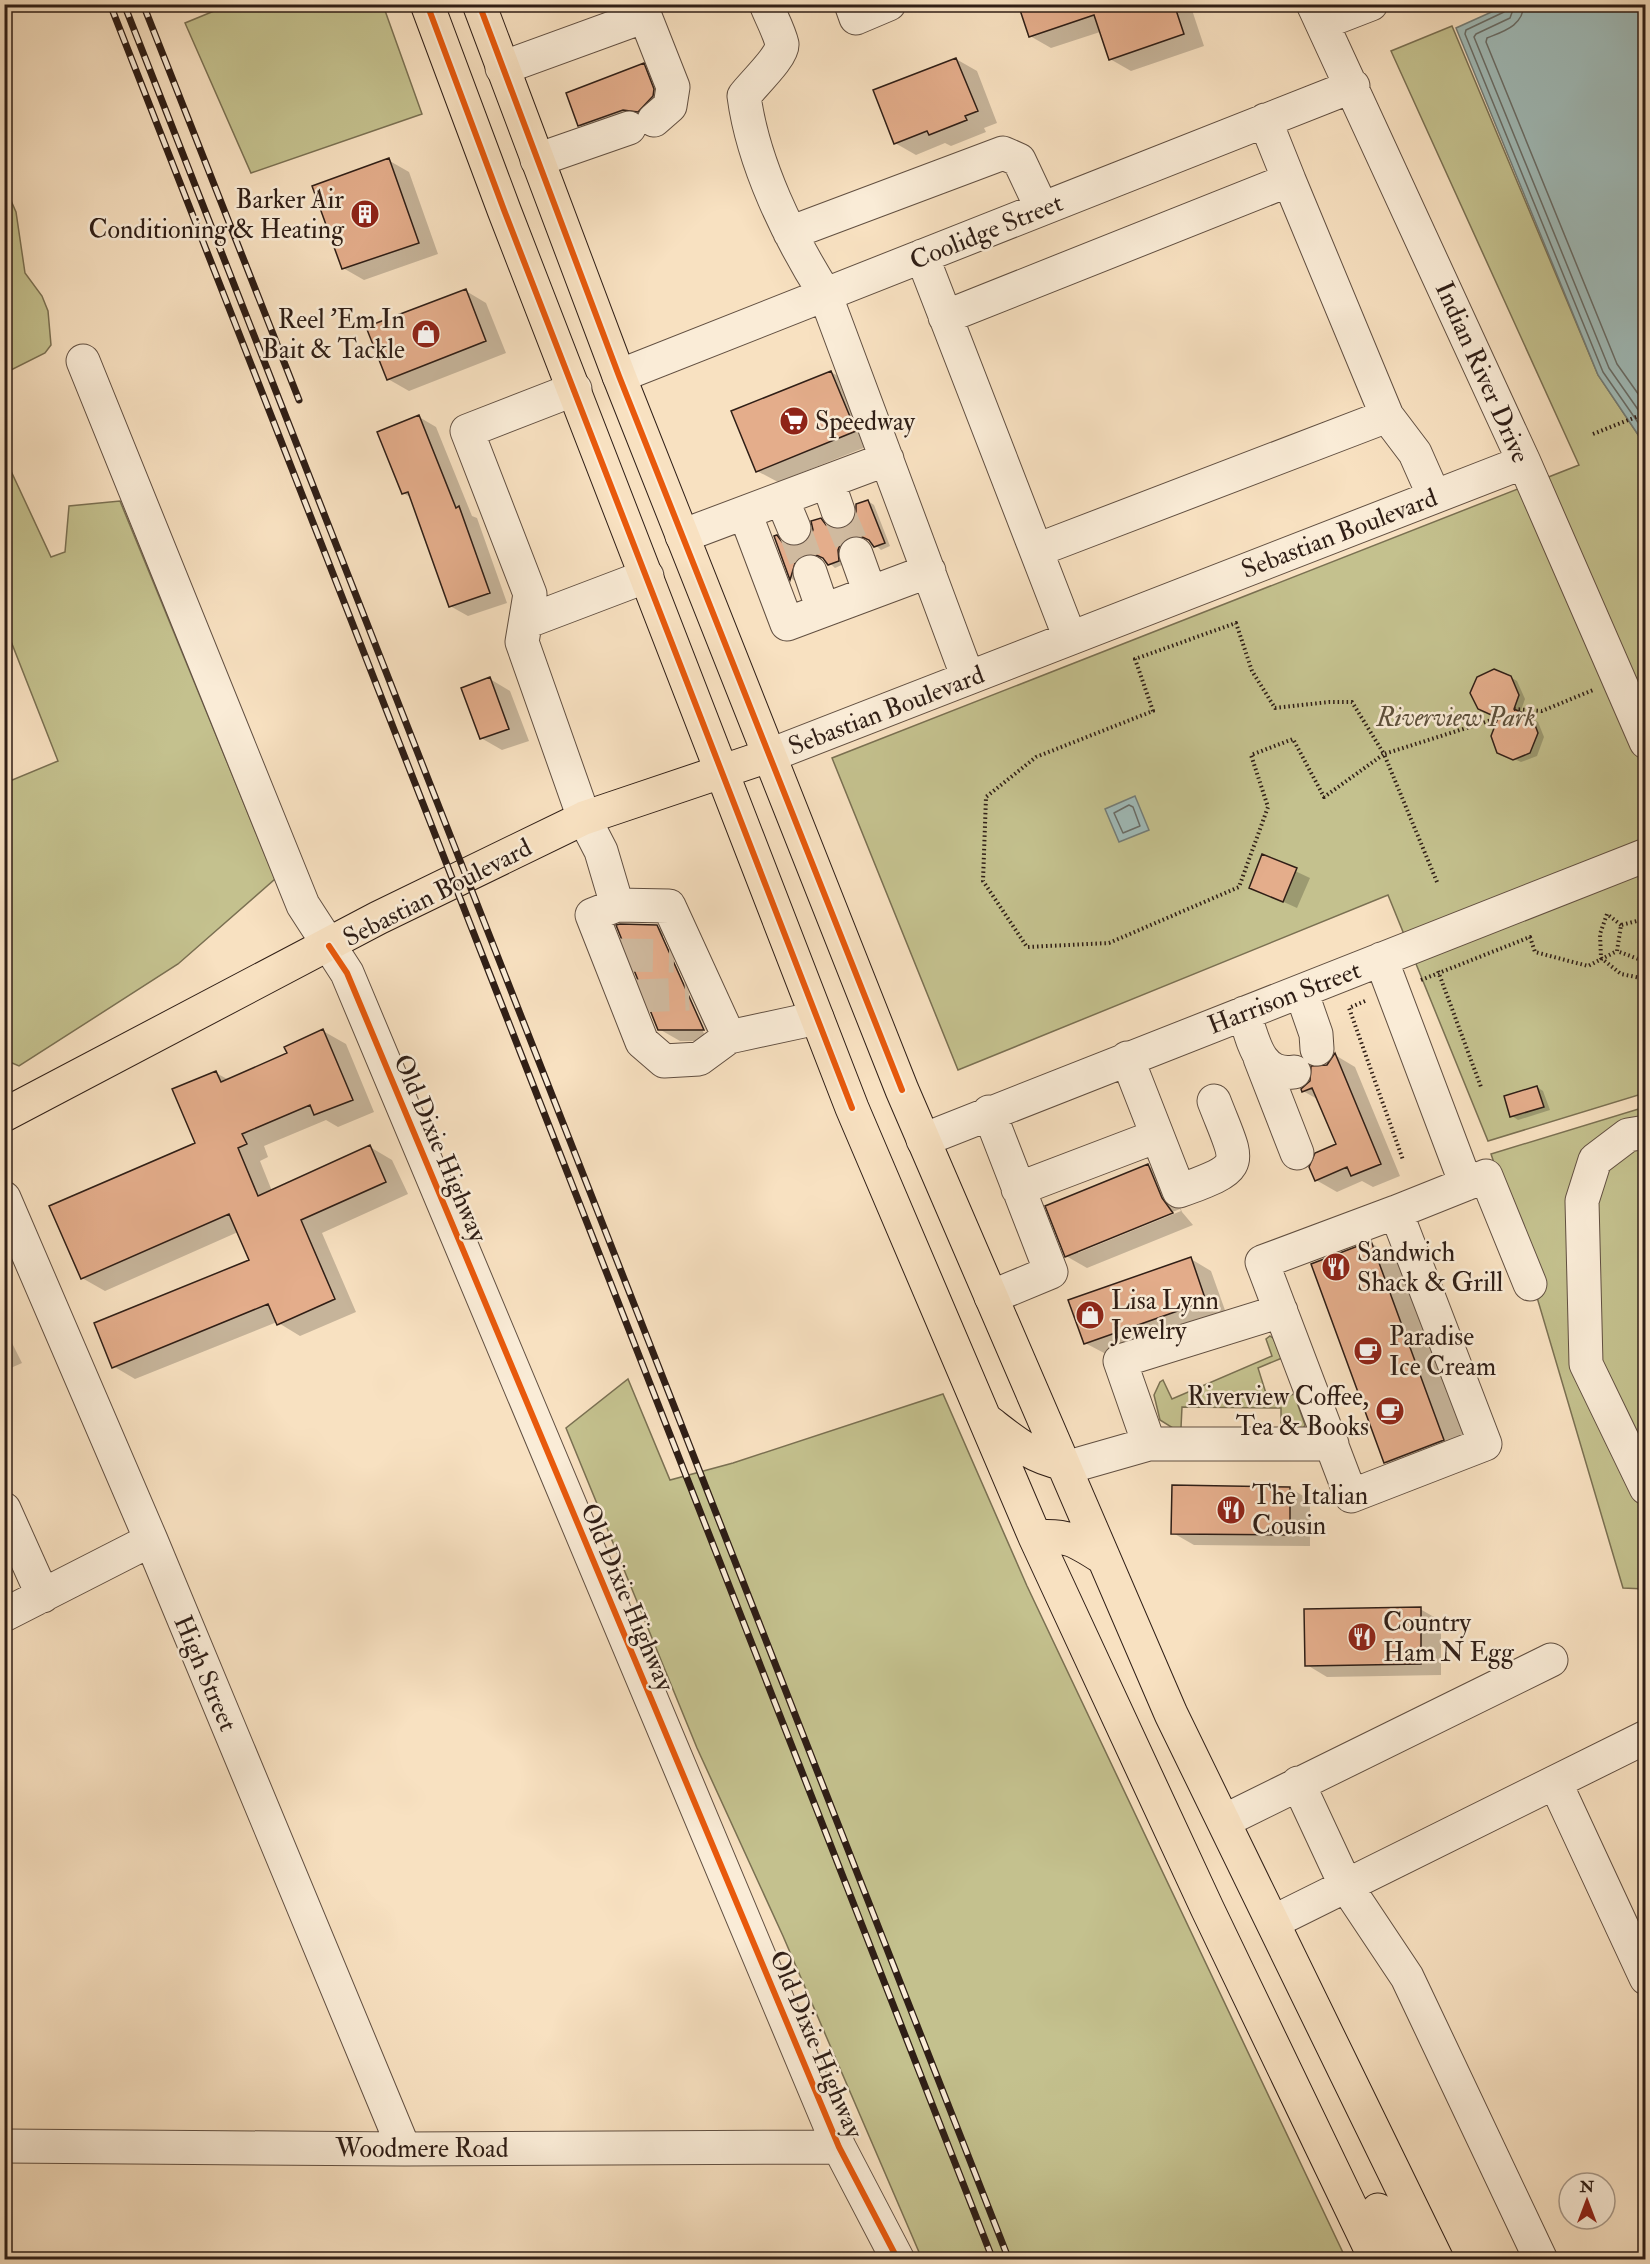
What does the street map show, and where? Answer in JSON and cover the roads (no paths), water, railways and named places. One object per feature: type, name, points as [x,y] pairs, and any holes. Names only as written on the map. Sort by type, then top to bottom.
[{"type":"main road","points":[[427,4],[852,1108],[1035,1537],[1260,2018],[1376,2259]]},
{"type":"main road","points":[[479,4],[619,376],[768,756],[923,1140],[1172,1714],[1437,2259]]},
{"type":"main road","points":[[446,56],[461,58],[480,71],[518,112]]},
{"type":"main road","name":"Sebastian Boulevard","points":[[4,1115],[329,946],[378,918],[584,818],[768,756]]},
{"type":"main road","points":[[984,1419],[1024,1449],[1064,1466]]},
{"type":"main road","points":[[1035,1537],[1055,1535],[1072,1539],[1104,1558]]},
{"type":"main road","points":[[1260,2018],[1304,2062],[1402,2259]]},
{"type":"street","points":[[766,4],[782,46],[779,57],[760,75],[744,96],[749,132],[799,254],[825,294],[968,678]]},
{"type":"street","points":[[851,4],[856,18],[889,4]]},
{"type":"street","points":[[1318,14],[1371,4]]},
{"type":"street","points":[[502,68],[643,10],[673,87],[670,106],[663,115],[537,160]]},
{"type":"street","name":"Indian River Drive","points":[[1318,14],[1524,462],[1646,742]]},
{"type":"street","name":"Coolidge Street","points":[[619,376],[1353,86]]},
{"type":"street","points":[[1265,120],[1387,416],[1415,453],[1434,496]]},
{"type":"street","points":[[790,233],[1003,153],[1019,160],[1042,209]]},
{"type":"street","points":[[945,317],[1288,180]]},
{"type":"street","points":[[922,256],[1070,638]]},
{"type":"street","name":"Old Dixie Highway","points":[[83,361],[303,905],[347,973],[839,2147],[898,2259]]},
{"type":"street","points":[[575,389],[467,431],[530,594],[522,642],[584,818],[601,851],[617,905]]},
{"type":"street","points":[[1037,550],[1387,416]]},
{"type":"street","points":[[682,536],[745,513],[788,513],[833,496],[887,459]]},
{"type":"street","name":"Sebastian Boulevard","points":[[768,756],[1524,462]]},
{"type":"street","points":[[745,513],[787,624],[929,571]]},
{"type":"street","points":[[856,554],[870,593]]},
{"type":"street","points":[[810,573],[824,610]]},
{"type":"street","points":[[526,622],[647,576]]},
{"type":"street","name":"Harrison Street","points":[[923,1140],[989,1112],[1646,855]]},
{"type":"street","points":[[729,1037],[700,996],[682,956],[669,906],[617,905],[592,915],[614,954],[630,995],[642,1042],[664,1061],[699,1059],[729,1037],[817,1018]]},
{"type":"street","points":[[1381,959],[1466,1184]]},
{"type":"street","points":[[1301,991],[1316,1034],[1317,1049]]},
{"type":"street","points":[[1244,1013],[1297,1154]]},
{"type":"street","points":[[1127,1058],[1179,1191],[1217,1178],[1231,1167],[1234,1154],[1214,1101]]},
{"type":"street","points":[[1260,1058],[1272,1070],[1294,1072]]},
{"type":"street","points":[[989,1112],[1051,1272],[991,1297]]},
{"type":"street","points":[[1646,1132],[1628,1135],[1595,1160],[1582,1202],[1583,1335],[1586,1364],[1646,1488]]},
{"type":"street","points":[[1018,1189],[1157,1136]]},
{"type":"street","points":[[1396,1212],[1485,1444],[1351,1496],[1262,1262],[1486,1176],[1530,1284]]},
{"type":"street","name":"High Street","points":[[9,1218],[151,1540],[404,2149]]},
{"type":"street","points":[[1149,1444],[1120,1361],[1281,1311]]},
{"type":"street","points":[[1064,1466],[1149,1444],[1332,1444]]},
{"type":"street","points":[[4,1509],[43,1596]]},
{"type":"street","points":[[4,1615],[151,1540]]},
{"type":"street","points":[[1224,1821],[1551,1660]]},
{"type":"street","points":[[1273,1922],[1345,1884],[1646,1737]]},
{"type":"street","points":[[1555,1782],[1646,1978]]},
{"type":"street","points":[[1298,1783],[1345,1884],[1407,1977],[1541,2259]]},
{"type":"street","name":"Woodmere Road","points":[[4,2146],[404,2149],[839,2147]]},
{"type":"water","points":[[1507,5],[1645,5],[1645,445],[1598,375],[1456,28]]},
{"type":"water","points":[[1135,796],[1149,830],[1119,842],[1105,809]]},
{"type":"tunnel","points":[[838,511],[856,554]]},
{"type":"tunnel","points":[[794,528],[810,572]]},
{"type":"tunnel","points":[[620,955],[674,956]]},
{"type":"tunnel","points":[[636,996],[689,994]]},
{"type":"railway","points":[[110,4],[993,2260]]},
{"type":"railway","points":[[124,4],[1009,2260]]},
{"type":"railway","points":[[143,4],[299,400]]},
{"type":"place","name":"Barker Air Conditioning & Heating","points":[[365,214]]},
{"type":"place","name":"Reel 'Em In Bait & Tackle","points":[[426,334]]},
{"type":"place","name":"Speedway","points":[[794,421]]},
{"type":"place","name":"Sandwich Shack & Grill","points":[[1336,1267]]},
{"type":"place","name":"Lisa Lynn Jewelry","points":[[1090,1315]]},
{"type":"place","name":"Paradise Ice Cream","points":[[1368,1351]]},
{"type":"place","name":"Riverview Coffee, Tea & Books","points":[[1390,1411]]},
{"type":"place","name":"The Italian Cousin","points":[[1231,1510]]},
{"type":"place","name":"Country Ham N Egg","points":[[1362,1637]]},
{"type":"park label","name":"Riverview Park","points":[[1456,717]]}]
